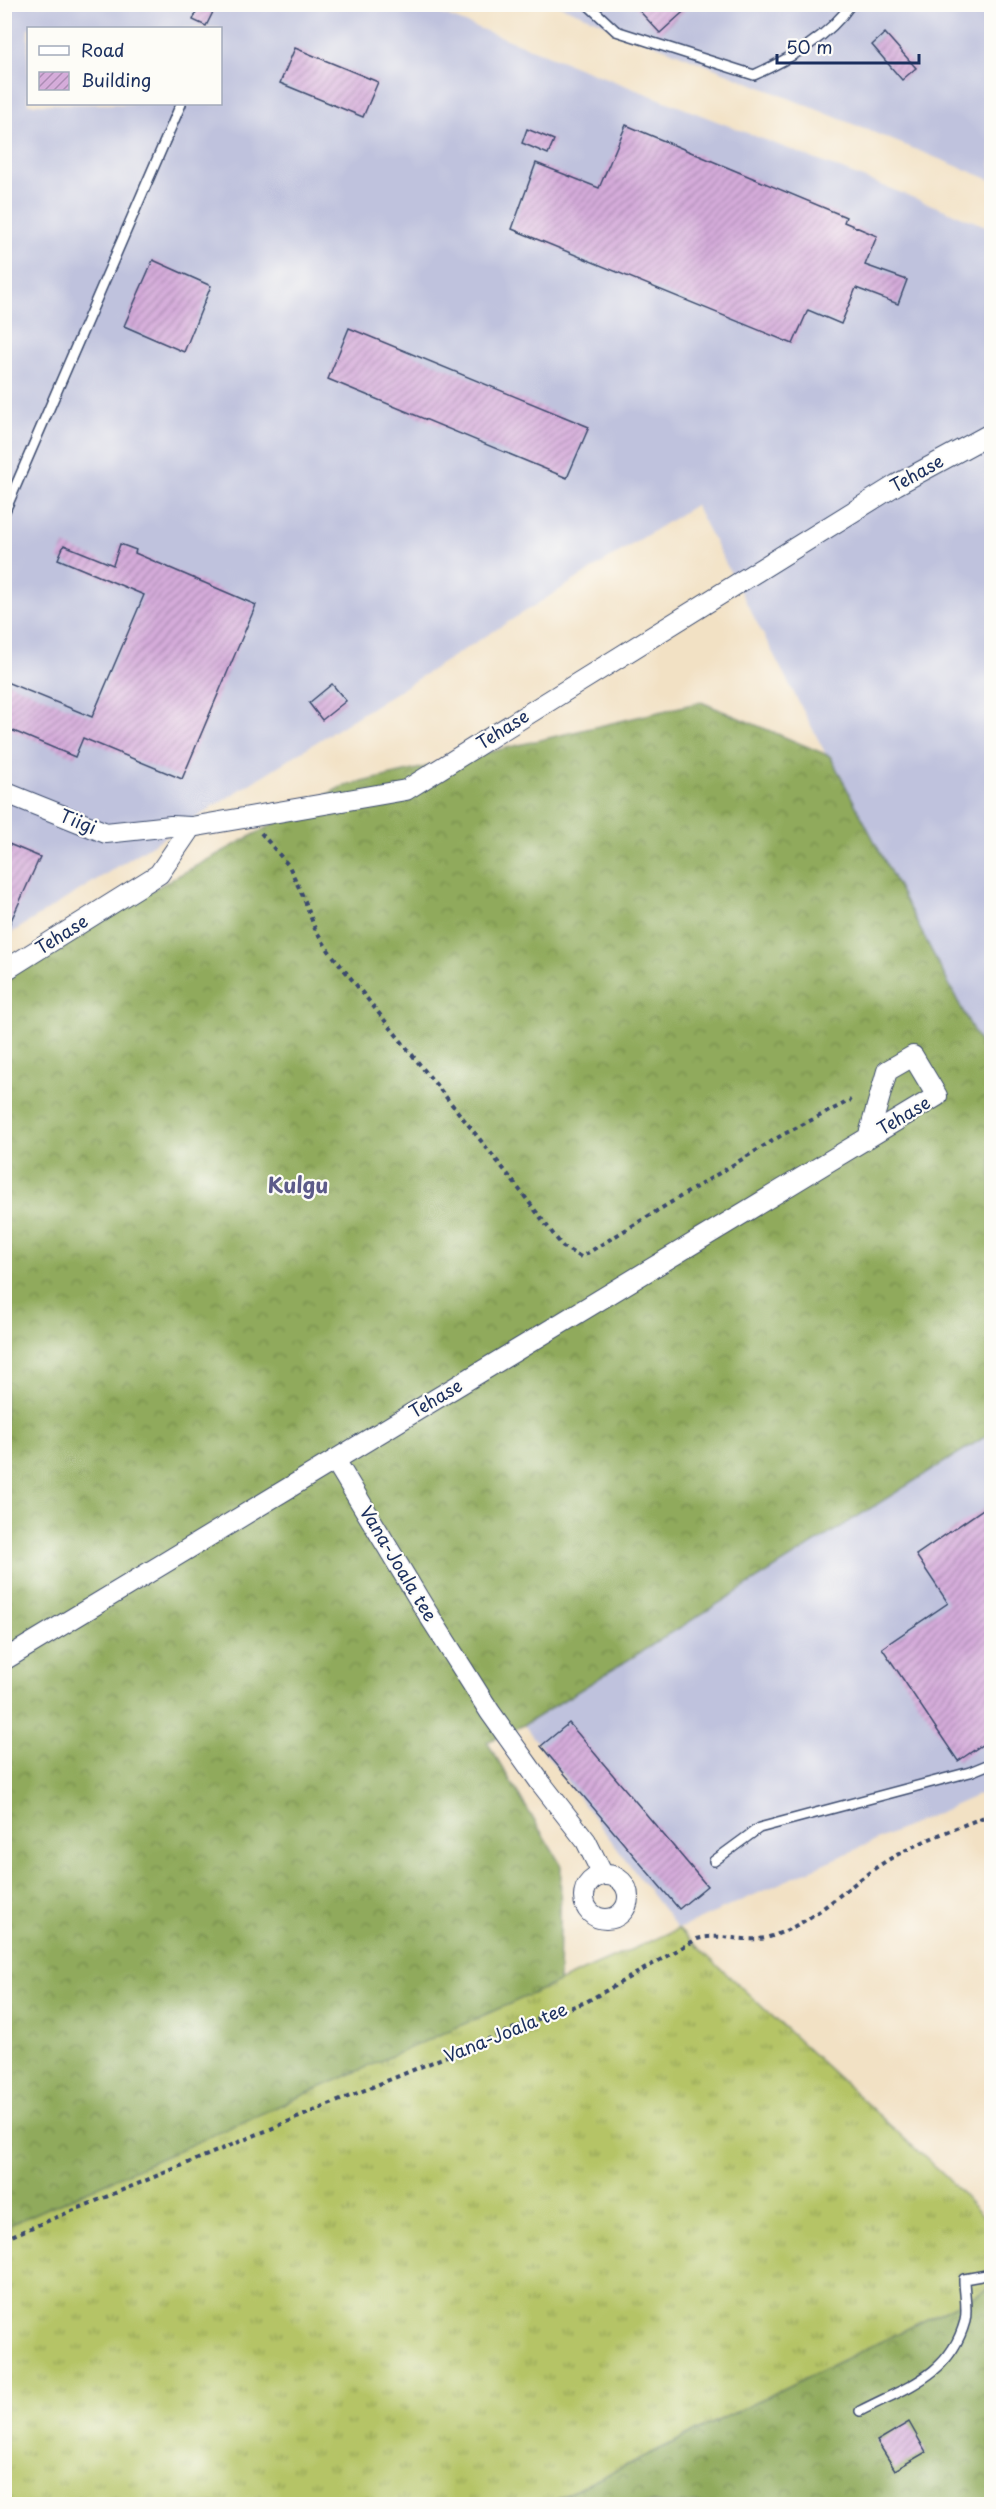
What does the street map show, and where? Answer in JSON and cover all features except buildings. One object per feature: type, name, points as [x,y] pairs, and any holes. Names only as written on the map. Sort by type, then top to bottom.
[{"type":"street","name":"Tehase","points":[[4,971],[159,874],[191,827],[406,790],[896,485],[992,433]]},
{"type":"street","name":"Tiigi","points":[[4,792],[106,833],[171,826],[191,827]]},
{"type":"street","name":"Tehase","points":[[4,1660],[868,1138]]},
{"type":"street","name":"Vana-Joala tee","points":[[335,1460],[490,1712],[586,1841],[603,1875]]},
{"type":"lane","points":[[587,4],[616,31],[754,75],[786,61],[841,20],[851,4]]},
{"type":"lane","points":[[4,513],[181,105]]},
{"type":"lane","points":[[714,1862],[759,1828],[970,1772],[992,1763]]},
{"type":"lane","points":[[860,2411],[933,2373],[941,2366],[948,2358],[966,2320],[964,2279],[992,2274]]},
{"type":"path","points":[[233,820],[259,831],[289,866],[315,929],[329,951],[563,1247],[580,1257],[782,1135],[851,1100]]},
{"type":"path","name":"Vana-Joala tee","points":[[4,2240],[527,2023],[586,2002],[697,1939],[708,1936],[768,1938],[815,1914],[897,1854],[992,1814]]},
{"type":"shaded area","points":[[5,5],[419,5],[991,228],[991,1068],[695,505],[5,937]]},
{"type":"shaded area","points":[[558,5],[991,5],[991,180]]},
{"type":"shaded area","points":[[991,1433],[991,1789],[678,1929],[524,1725]]},
{"type":"green space","points":[[701,702],[830,756],[991,1065],[991,1433],[524,1725],[487,1742],[561,1865],[559,1982],[5,2227],[5,970],[341,787]]},
{"type":"green space","points":[[678,1929],[947,2178],[991,2225],[991,2288],[547,2504],[5,2504],[4,2227]]},
{"type":"green space","points":[[991,2288],[991,2504],[547,2504]]},
{"type":"district","name":"Kulgu","points":[[298,1186]]}]
